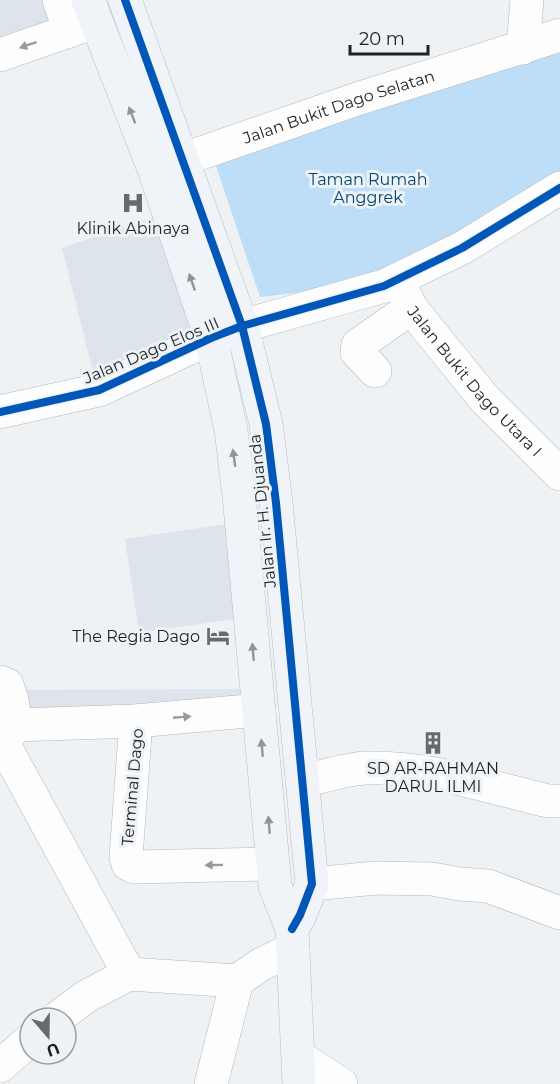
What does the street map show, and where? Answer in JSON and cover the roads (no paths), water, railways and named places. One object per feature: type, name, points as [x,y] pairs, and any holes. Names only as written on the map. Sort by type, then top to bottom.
[{"type":"main road","name":"Jalan Ir. H. Djuanda","points":[[125,0],[211,338],[231,430],[238,484],[272,864],[275,886],[293,939],[299,1071]]},
{"type":"main road","name":"Jalan Ir. H. Djuanda","points":[[84,17],[168,164],[242,326],[266,424],[272,458],[312,884],[293,939]]},
{"type":"street","points":[[59,0],[84,17]]},
{"type":"street","points":[[522,48],[527,0]]},
{"type":"street","points":[[0,55],[84,17]]},
{"type":"street","name":"Jalan Bukit Dago Selatan","points":[[168,164],[360,98],[560,35]]},
{"type":"street","points":[[375,371],[357,352],[358,345],[405,294],[462,248],[560,188]]},
{"type":"street","name":"Jalan Dago Elos III","points":[[0,412],[99,390],[242,326],[384,286],[405,294]]},
{"type":"street","name":"Jalan Bukit Dago Utara I","points":[[405,294],[483,397],[560,474]]},
{"type":"street","points":[[0,682],[6,685],[12,700],[6,738],[129,974]]},
{"type":"street","name":"Terminal Dago","points":[[259,710],[136,721],[126,857],[128,864],[134,867],[272,864]]},
{"type":"street","points":[[6,738],[136,721]]},
{"type":"street","points":[[302,781],[363,768],[397,769],[420,771],[548,801],[560,801]]},
{"type":"street","points":[[312,884],[376,878],[432,879],[488,886],[560,913]]},
{"type":"street","points":[[73,1006],[87,996],[129,974],[237,981],[293,939]]},
{"type":"street","points":[[211,1084],[237,981]]},
{"type":"street","points":[[0,1066],[18,1050]]},
{"type":"street","points":[[299,1071],[341,1084]]},
{"type":"place","name":"Klinik Abinaya","points":[[133,203]]},
{"type":"place","name":"The Regia Dago","points":[[218,636]]},
{"type":"place","name":"SD AR-RAHMAN DARUL ILMI","points":[[433,743]]},
{"type":"park label","name":"Taman Rumah Anggrek","points":[[368,188]]}]
